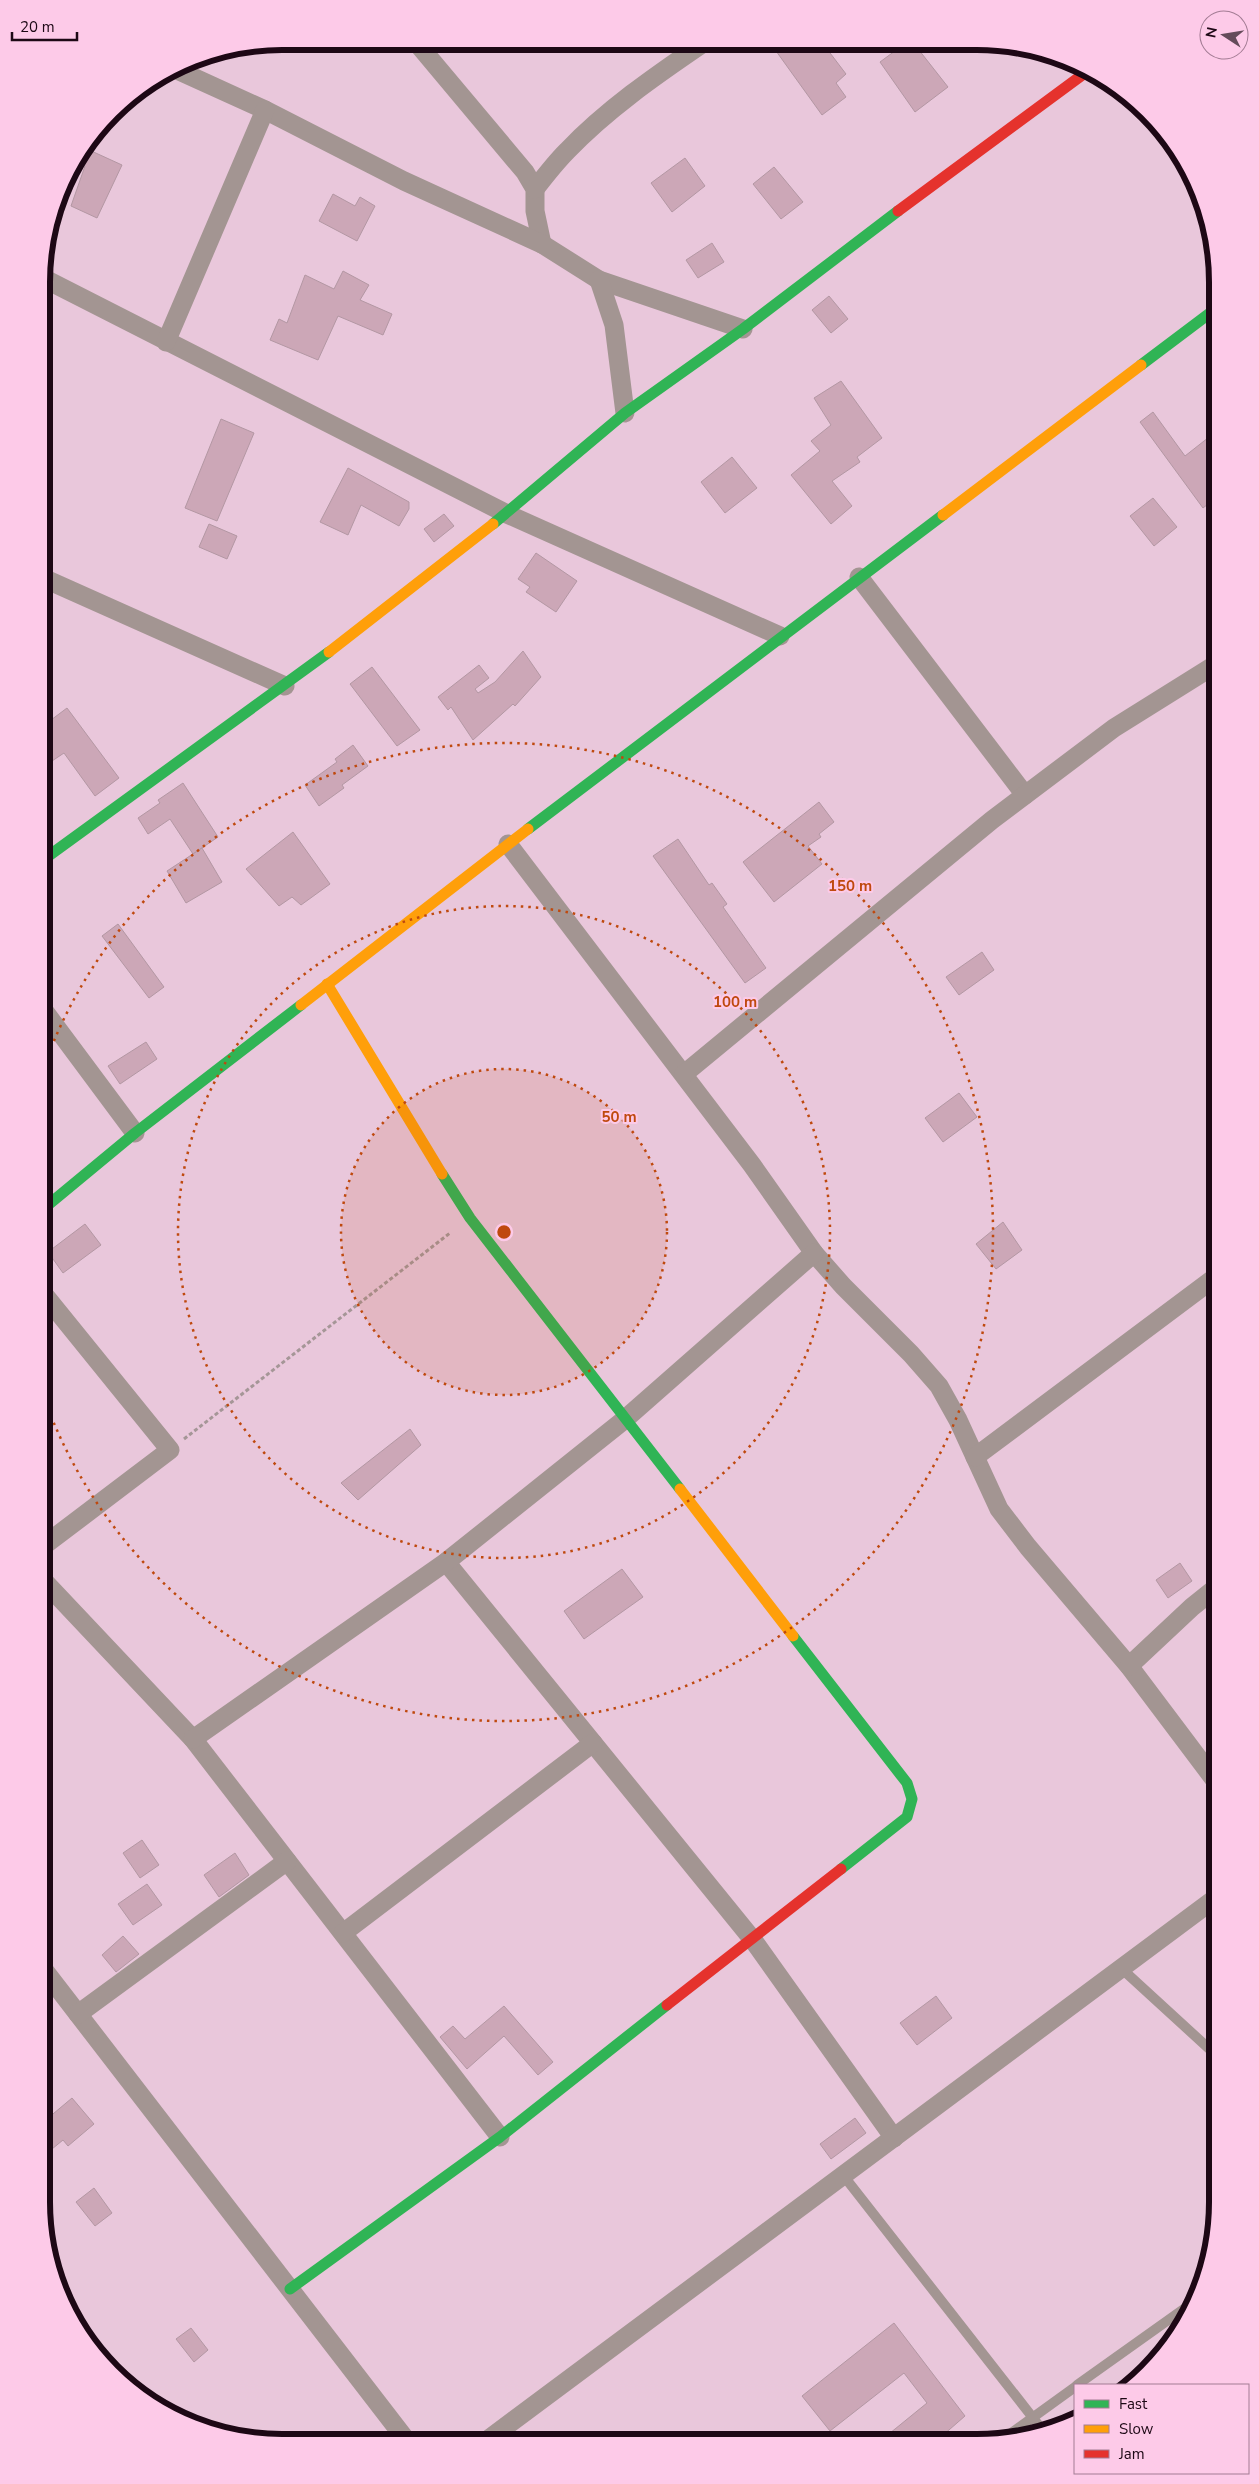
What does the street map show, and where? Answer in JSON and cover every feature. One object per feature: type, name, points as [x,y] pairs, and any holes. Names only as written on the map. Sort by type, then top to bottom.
[{"type":"street","points":[[423,50],[524,172],[535,189],[536,211],[542,244]]},
{"type":"street","points":[[535,189],[565,152],[681,50]]},
{"type":"street","points":[[183,72],[265,110],[404,181],[542,244],[599,280],[744,329]]},
{"type":"street","points":[[50,855],[285,686],[508,514],[625,413],[744,329],[872,230],[1082,75]]},
{"type":"street","points":[[166,342],[265,110]]},
{"type":"street","points":[[599,280],[614,325],[625,413]]},
{"type":"street","points":[[50,282],[508,514],[780,636]]},
{"type":"street","points":[[50,1203],[135,1133],[780,636],[1209,321]]},
{"type":"street","points":[[859,577],[1025,794]]},
{"type":"street","points":[[50,583],[285,686]]},
{"type":"street","points":[[684,1074],[1025,794],[1114,728],[1209,669]]},
{"type":"street","points":[[508,844],[684,1074],[814,1253],[843,1286],[911,1354],[939,1386],[975,1456],[999,1509],[1080,1610],[1129,1666],[1209,1772]]},
{"type":"street","points":[[290,2289],[500,2137],[753,1940],[907,1817],[912,1799],[907,1783],[624,1420],[470,1218],[393,1096],[327,984]]},
{"type":"street","points":[[50,1019],[135,1133]]},
{"type":"street","points":[[193,1739],[446,1562],[624,1420],[814,1253]]},
{"type":"street","points":[[975,1456],[1209,1283]]},
{"type":"street","points":[[50,1302],[170,1450],[50,1541]]},
{"type":"street","points":[[446,1562],[753,1940],[894,2138]]},
{"type":"street","points":[[50,1587],[193,1739],[500,2137]]},
{"type":"street","points":[[1129,1666],[1209,1594]]},
{"type":"street","points":[[343,1933],[593,1743]]},
{"type":"street","points":[[78,2014],[287,1861]]},
{"type":"street","points":[[495,2434],[843,2174],[1122,1969],[1209,1902]]},
{"type":"street","points":[[50,1977],[402,2434]]},
{"type":"lane","points":[[1122,1969],[1209,2049]]},
{"type":"lane","points":[[843,2174],[1039,2426]]},
{"type":"lane","points":[[1079,2384],[1182,2310]]},
{"type":"lane","points":[[1013,2431],[1074,2387]]},
{"type":"path","points":[[170,1450],[470,1218]]},
{"type":"building","points":[[775,50],[810,50],[811,52],[814,50],[828,50],[846,74],[836,83],[846,97],[822,115]]},
{"type":"building","points":[[896,50],[919,50],[948,87],[915,112],[880,62]]},
{"type":"building","points":[[91,151],[122,165],[97,218],[71,206],[85,166],[82,165]]},
{"type":"building","points":[[685,158],[705,186],[672,212],[651,183]]},
{"type":"building","points":[[774,167],[803,202],[781,219],[753,184]]},
{"type":"building","points":[[333,194],[355,206],[360,197],[375,206],[357,241],[319,221]]},
{"type":"building","points":[[712,243],[724,262],[698,278],[686,260]]},
{"type":"building","points":[[343,271],[369,285],[360,300],[392,314],[383,335],[338,316],[318,360],[270,340],[279,319],[287,323],[305,275],[334,289]]},
{"type":"building","points":[[829,296],[848,319],[831,333],[812,310]]},
{"type":"building","points":[[841,381],[882,438],[857,457],[860,462],[832,481],[852,506],[831,524],[791,475],[820,451],[811,441],[831,425],[814,398]]},
{"type":"building","points":[[1153,412],[1185,456],[1209,437],[1209,503],[1203,508],[1140,422]]},
{"type":"building","points":[[221,419],[254,433],[217,521],[185,508]]},
{"type":"building","points":[[732,457],[757,488],[725,513],[701,482]]},
{"type":"building","points":[[348,468],[409,502],[409,509],[399,526],[361,505],[348,535],[320,522]]},
{"type":"building","points":[[1153,498],[1177,527],[1154,546],[1130,516]]},
{"type":"building","points":[[444,514],[454,526],[434,542],[424,529]]},
{"type":"building","points":[[209,524],[237,536],[227,559],[199,547]]},
{"type":"building","points":[[536,553],[577,581],[556,612],[526,592],[530,587],[518,579]]},
{"type":"building","points":[[523,651],[541,677],[515,706],[513,704],[473,740],[451,707],[448,710],[438,697],[479,665],[489,678],[475,689],[478,693],[495,682]]},
{"type":"building","points":[[372,667],[420,730],[397,746],[350,684]]},
{"type":"building","points":[[67,708],[119,778],[95,796],[64,753],[50,762],[50,721]]},
{"type":"building","points":[[353,745],[368,766],[342,785],[344,788],[319,806],[305,785],[337,762],[335,759]]},
{"type":"building","points":[[183,783],[218,837],[193,854],[170,819],[148,834],[138,818],[160,803],[158,800]]},
{"type":"building","points":[[819,802],[834,822],[819,834],[821,837],[808,846],[822,864],[774,902],[743,862]]},
{"type":"building","points":[[293,832],[330,884],[301,905],[292,897],[279,906],[246,869]]},
{"type":"building","points":[[678,839],[709,885],[712,883],[727,904],[723,907],[766,968],[745,983],[653,856]]},
{"type":"building","points":[[202,848],[222,882],[186,903],[167,871]]},
{"type":"building","points":[[118,924],[164,987],[149,998],[102,936]]},
{"type":"building","points":[[982,952],[994,970],[959,995],[946,977]]},
{"type":"building","points":[[146,1042],[157,1059],[120,1084],[108,1066]]},
{"type":"building","points":[[959,1093],[977,1117],[943,1142],[925,1118]]},
{"type":"building","points":[[1003,1222],[1022,1250],[996,1269],[976,1244]]},
{"type":"building","points":[[85,1224],[101,1245],[63,1273],[50,1255],[50,1250]]},
{"type":"building","points":[[410,1429],[421,1445],[358,1500],[341,1483]]},
{"type":"building","points":[[1180,1563],[1192,1581],[1168,1598],[1156,1580]]},
{"type":"building","points":[[622,1569],[643,1597],[584,1639],[564,1611]]},
{"type":"building","points":[[142,1840],[159,1865],[140,1878],[123,1853]]},
{"type":"building","points":[[235,1853],[249,1875],[219,1897],[204,1875]]},
{"type":"building","points":[[147,1884],[162,1905],[133,1925],[118,1904]]},
{"type":"building","points":[[123,1936],[139,1954],[116,1972],[102,1955]]},
{"type":"building","points":[[936,1996],[952,2018],[917,2045],[900,2023]]},
{"type":"building","points":[[504,2006],[553,2062],[538,2075],[504,2036],[467,2069],[440,2037],[453,2026],[465,2039]]},
{"type":"building","points":[[72,2098],[94,2124],[68,2146],[63,2140],[50,2151],[50,2116]]},
{"type":"building","points":[[855,2118],[866,2133],[831,2159],[820,2144]]},
{"type":"building","points":[[94,2188],[112,2213],[95,2226],[76,2202]]},
{"type":"building","points":[[894,2323],[965,2416],[944,2434],[889,2434],[927,2403],[904,2373],[830,2431],[802,2396]]},
{"type":"building","points":[[191,2328],[208,2350],[194,2362],[176,2339]]},
{"type":"traffic: fast","points":[[493,524],[625,413],[743,329],[898,211]]},
{"type":"traffic: fast","points":[[1141,365],[1209,314]]},
{"type":"traffic: fast","points":[[528,829],[943,515]]},
{"type":"traffic: fast","points":[[50,855],[329,652]]},
{"type":"traffic: fast","points":[[50,1203],[135,1133],[301,1005]]},
{"type":"traffic: fast","points":[[442,1174],[470,1218],[680,1489]]},
{"type":"traffic: fast","points":[[793,1636],[907,1783],[912,1799],[907,1817],[841,1869]]},
{"type":"traffic: fast","points":[[290,2289],[500,2137],[667,2005]]},
{"type":"traffic: slow","points":[[943,515],[1141,365]]},
{"type":"traffic: slow","points":[[329,652],[493,524]]},
{"type":"traffic: slow","points":[[301,1005],[528,829]]},
{"type":"traffic: slow","points":[[327,984],[442,1174]]},
{"type":"traffic: slow","points":[[680,1489],[793,1636]]},
{"type":"traffic: jam","points":[[898,211],[1082,75]]},
{"type":"traffic: jam","points":[[667,2005],[841,1869]]}]
